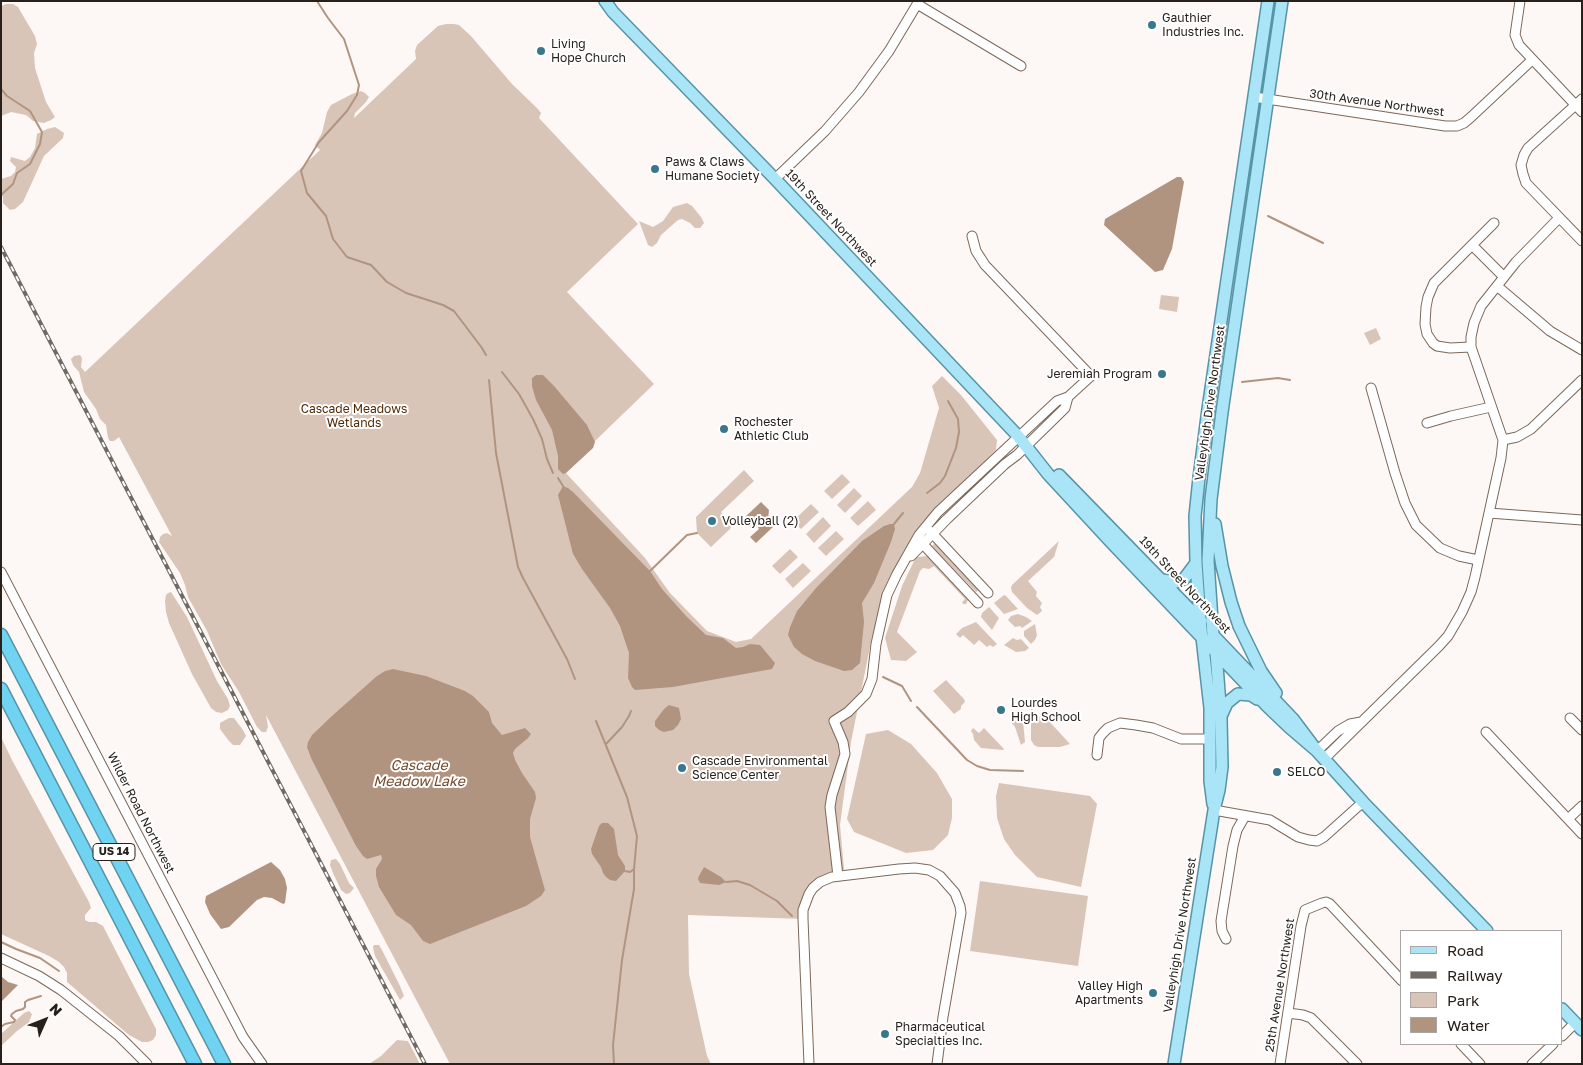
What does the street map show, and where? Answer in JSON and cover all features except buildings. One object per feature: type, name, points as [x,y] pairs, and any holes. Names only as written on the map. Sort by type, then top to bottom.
[{"type":"highway","name":"US 14","points":[[2,636],[224,1064]]},
{"type":"highway","name":"US 14","points":[[2,690],[195,1064]]},
{"type":"main road","name":"19th Street Northwest","points":[[598,1],[613,12]]},
{"type":"main road","name":"19th Street Northwest","points":[[605,1],[613,12],[775,179],[1022,441],[1052,468],[1200,620],[1208,636]]},
{"type":"main road","name":"Valleyhigh Drive Northwest","points":[[1200,620],[1195,516],[1199,478],[1268,1]]},
{"type":"main road","name":"Valleyhigh Drive Northwest","points":[[1214,810],[1210,781],[1208,636],[1208,561],[1211,499],[1282,1]]},
{"type":"main road","name":"19th Street Northwest","points":[[1022,441],[1048,474],[1098,528],[1293,719],[1320,755]]},
{"type":"main road","points":[[1211,499],[1222,566],[1239,626],[1261,671],[1293,719]]},
{"type":"main road","points":[[1162,580],[1176,582],[1184,578],[1196,563]]},
{"type":"main road","name":"Valleyhigh Drive Northwest","points":[[1174,1064],[1222,766],[1221,718],[1216,652],[1208,636]]},
{"type":"main road","name":"19th Street Northwest","points":[[1216,652],[1267,706],[1320,755],[1486,930]]},
{"type":"main road","points":[[1221,718],[1227,702],[1238,694],[1251,695],[1267,706]]},
{"type":"main road","points":[[1563,1010],[1580,1028]]},
{"type":"street","points":[[1520,1],[1516,40],[1532,60],[1580,105],[1528,148],[1522,165],[1523,174],[1526,183],[1582,241]]},
{"type":"street","points":[[775,179],[825,131],[859,92],[890,51],[918,3],[1021,66]]},
{"type":"street","name":"30th Avenue Northwest","points":[[1254,97],[1445,126],[1457,126],[1470,118],[1532,60]]},
{"type":"street","points":[[1320,755],[1338,731],[1350,724],[1362,722],[1440,646],[1456,624],[1468,599],[1489,514],[1503,440],[1471,347],[1470,337],[1476,314],[1481,306],[1522,255],[1559,218]]},
{"type":"street","points":[[1471,347],[1450,348],[1437,346],[1428,338],[1425,324],[1428,297],[1434,283],[1494,223]]},
{"type":"street","points":[[838,876],[830,808],[845,754],[843,742],[834,721],[848,712],[866,694],[872,679],[876,644],[887,595],[897,574],[920,541],[925,527],[938,512],[1022,441],[1065,408],[1068,397],[1091,376],[985,265],[976,251],[972,236]]},
{"type":"street","points":[[1472,245],[1504,277]]},
{"type":"street","points":[[1497,286],[1550,331],[1582,350]]},
{"type":"street","points":[[1503,440],[1517,437],[1531,429],[1582,380]]},
{"type":"street","points":[[1371,388],[1389,456],[1405,502],[1416,525],[1440,548],[1459,556],[1478,560]]},
{"type":"street","points":[[1427,423],[1491,407]]},
{"type":"street","points":[[920,541],[933,534],[1004,464],[1017,455],[1022,441]]},
{"type":"street","points":[[1489,514],[1582,520]]},
{"type":"street","points":[[925,527],[988,593]]},
{"type":"street","points":[[920,541],[978,602]]},
{"type":"street","name":"Wilder Road Northwest","points":[[1,572],[243,1037],[262,1064]]},
{"type":"street","points":[[1570,718],[1582,730]]},
{"type":"street","points":[[1097,755],[1103,732],[1120,723],[1153,728],[1181,738],[1210,739]]},
{"type":"street","points":[[1486,732],[1582,834]]},
{"type":"street","points":[[1214,810],[1270,820],[1298,837],[1317,840],[1324,838],[1363,802]]},
{"type":"street","points":[[1568,819],[1582,806]]},
{"type":"street","points":[[1226,939],[1221,921],[1233,846],[1237,830],[1245,816]]},
{"type":"street","points":[[810,1064],[803,940],[803,910],[809,894],[823,880],[838,876],[899,868],[915,868],[931,871],[946,881],[958,899],[961,913],[937,1064]]},
{"type":"street","name":"25th Avenue Northwest","points":[[1280,1064],[1305,910],[1326,902],[1330,904],[1400,979]]},
{"type":"street","points":[[1,958],[39,976],[61,990],[119,1036],[148,1064]]},
{"type":"street","points":[[1288,1013],[1303,1014],[1311,1018],[1357,1064]]},
{"type":"street","points":[[1563,1036],[1580,1028]]},
{"type":"street","points":[[1462,1045],[1480,1064]]},
{"type":"street","points":[[1532,1064],[1552,1045]]},
{"type":"green space","points":[[13,4],[18,7],[35,36],[37,44],[34,53],[35,68],[46,102],[55,117],[44,123],[33,121],[26,115],[11,112],[1,116],[1,6]]},
{"type":"green space","name":"Cascade Meadows Wetlands","points":[[446,24],[459,25],[471,36],[512,84],[538,109],[541,113],[539,118],[638,224],[567,292],[654,384],[564,471],[645,558],[670,593],[707,631],[736,642],[751,639],[912,487],[920,473],[939,408],[932,386],[942,376],[961,395],[997,440],[996,450],[913,535],[887,586],[872,637],[851,742],[840,825],[844,869],[838,876],[816,885],[803,919],[688,915],[689,974],[707,1056],[711,1064],[450,1064],[266,715],[268,727],[266,732],[262,732],[257,727],[239,692],[221,664],[207,631],[188,597],[180,573],[159,542],[163,534],[167,533],[172,536],[119,437],[114,441],[110,441],[108,438],[106,425],[100,419],[96,409],[84,392],[79,372],[71,359],[74,356],[80,355],[82,358],[81,367],[85,372],[320,150],[315,145],[322,133],[327,112],[331,105],[352,94],[361,91],[365,93],[369,97],[355,113],[354,118],[416,59],[415,51],[417,45],[438,26]]},
{"type":"green space","points":[[55,127],[64,133],[63,138],[44,156],[23,202],[15,209],[10,210],[3,203],[1,179],[11,176],[15,172],[16,167],[10,161],[11,157],[25,161],[30,157],[35,148],[37,134]]},
{"type":"green space","points":[[687,203],[701,217],[704,223],[700,228],[695,228],[682,219],[678,220],[661,235],[657,243],[652,247],[648,245],[639,221],[653,227],[663,221],[673,207]]},
{"type":"green space","points":[[1161,295],[1179,297],[1177,312],[1159,309]]},
{"type":"green space","points":[[1376,328],[1381,339],[1370,345],[1364,333]]},
{"type":"green space","points":[[744,470],[754,481],[721,512],[732,525],[711,547],[697,533],[696,517]]},
{"type":"green space","points":[[842,474],[850,482],[832,499],[824,491]]},
{"type":"green space","points":[[854,488],[862,496],[845,513],[837,505]]},
{"type":"green space","points":[[868,501],[876,510],[858,526],[850,518]]},
{"type":"green space","points":[[811,504],[819,512],[801,529],[793,521]]},
{"type":"green space","points":[[823,517],[831,526],[814,543],[806,534]]},
{"type":"green space","points":[[836,531],[844,539],[826,556],[818,548]]},
{"type":"green space","points":[[1059,541],[1054,557],[1028,581],[1037,592],[1036,596],[1042,603],[1040,607],[1042,611],[1037,615],[1027,608],[1012,592],[1011,588]]},
{"type":"green space","points":[[935,543],[979,590],[976,592],[932,546]]},
{"type":"green space","points":[[790,549],[798,557],[780,574],[772,566]]},
{"type":"green space","points":[[929,556],[967,596],[968,600],[966,604],[963,604],[962,602],[965,599],[934,566],[929,569],[923,568],[920,571],[897,632],[917,652],[906,661],[891,660],[885,638],[902,586],[916,557]]},
{"type":"green space","points":[[803,563],[811,571],[793,588],[785,579]]},
{"type":"green space","points":[[171,592],[187,617],[217,681],[228,699],[230,706],[228,710],[222,713],[216,712],[211,708],[192,674],[169,623],[165,601],[166,595]]},
{"type":"green space","points":[[1004,595],[1018,609],[1004,614],[994,603]]},
{"type":"green space","points":[[989,607],[999,618],[992,630],[981,617],[982,613]]},
{"type":"green space","points":[[1018,614],[1032,621],[1022,628],[1020,626],[1015,627],[1008,620],[1011,616]]},
{"type":"green space","points":[[976,622],[997,644],[993,647],[990,645],[987,647],[979,640],[974,645],[963,635],[960,638],[956,634],[962,628]]},
{"type":"green space","points":[[1035,624],[1037,635],[1031,644],[1024,636],[1024,631]]},
{"type":"green space","points":[[1013,638],[1021,639],[1029,648],[1025,651],[1016,652],[1004,645]]},
{"type":"green space","points":[[946,680],[965,702],[961,709],[954,714],[933,691]]},
{"type":"green space","points":[[1031,702],[1034,705],[1032,709],[1044,722],[1047,719],[1070,744],[1060,747],[1038,747],[1034,745],[1031,740]]},
{"type":"green space","points":[[229,718],[234,718],[246,736],[240,745],[233,745],[220,729],[220,723]]},
{"type":"green space","points":[[1011,720],[1023,721],[1025,742],[1021,745],[1015,727]]},
{"type":"green space","points":[[973,728],[979,733],[984,728],[1004,749],[981,748],[974,740],[971,731]]},
{"type":"green space","points":[[888,730],[911,744],[937,773],[952,799],[952,818],[948,835],[933,850],[906,853],[854,832],[847,819],[866,734]]},
{"type":"green space","points":[[1,737],[89,902],[91,908],[85,915],[85,920],[96,922],[103,926],[156,1029],[156,1035],[153,1040],[142,1042],[129,1035],[67,982],[67,973],[59,962],[1,934]]},
{"type":"green space","points":[[999,783],[1090,796],[1097,804],[1081,887],[1037,877],[1015,855],[1004,839],[997,818],[996,796]]},
{"type":"green space","points":[[336,859],[349,883],[354,888],[350,893],[346,894],[341,890],[333,873],[330,865],[331,860]]},
{"type":"green space","points":[[980,881],[1088,896],[1078,966],[970,951]]},
{"type":"green space","points":[[374,945],[379,945],[400,986],[404,996],[400,1000],[375,956]]},
{"type":"green space","points":[[29,1011],[32,1014],[29,1022],[1,1046],[1,1034],[24,1013]]},
{"type":"green space","points":[[397,1040],[408,1041],[420,1064],[369,1064],[381,1056]]},
{"type":"water","points":[[1177,177],[1181,177],[1184,182],[1172,249],[1163,270],[1155,272],[1104,225],[1105,219]]},
{"type":"water","points":[[536,375],[543,375],[554,386],[587,425],[595,442],[593,448],[563,474],[558,469],[558,456],[552,430],[536,400],[532,386],[532,378]]},
{"type":"water","points":[[563,486],[574,493],[650,571],[662,589],[706,635],[723,638],[736,648],[750,644],[760,645],[775,663],[772,669],[673,687],[635,690],[628,678],[629,653],[620,626],[573,554],[558,495]]},
{"type":"water","points":[[761,502],[769,510],[768,520],[774,526],[756,543],[750,537],[759,529],[757,526],[751,528],[743,519]]},
{"type":"water","points":[[890,524],[894,524],[895,529],[891,542],[874,583],[862,603],[864,622],[860,663],[852,670],[844,671],[815,661],[802,654],[794,647],[788,635],[797,611],[816,588],[862,541]]},
{"type":"water","name":"Cascade Meadow Lake","points":[[393,669],[426,676],[465,691],[473,696],[489,712],[492,723],[502,735],[525,728],[531,734],[513,753],[522,773],[535,792],[536,798],[530,819],[530,837],[545,890],[541,896],[526,906],[430,944],[423,941],[411,925],[396,915],[379,887],[376,876],[376,869],[382,859],[381,855],[367,859],[356,846],[307,747],[312,735],[333,715],[377,676]]},
{"type":"water","points":[[669,705],[679,708],[681,719],[673,730],[664,732],[655,726],[655,721]]},
{"type":"water","points":[[602,823],[608,823],[614,829],[618,855],[625,866],[625,871],[616,881],[606,877],[592,854],[591,849],[599,826]]},
{"type":"water","points":[[271,862],[280,870],[285,879],[287,888],[285,903],[283,904],[272,898],[264,897],[257,900],[229,927],[221,929],[210,914],[205,902],[206,896]]},
{"type":"water","points":[[704,867],[726,882],[719,885],[700,883],[698,879]]},
{"type":"water","points":[[1,976],[8,982],[18,985],[1,1002]]},
{"type":"waterway","points":[[317,1],[344,39],[359,85],[357,95],[347,111],[319,142],[301,171],[307,193],[326,216],[333,239],[347,257],[371,265],[387,282],[406,293],[443,305],[454,311],[486,355]]},
{"type":"waterway","points":[[1,89],[7,96],[30,111],[42,132],[40,144],[30,164],[17,173],[13,184],[1,195]]},
{"type":"waterway","points":[[1268,216],[1323,243]]},
{"type":"waterway","points":[[502,372],[519,394],[533,419],[553,473]]},
{"type":"waterway","points":[[1242,382],[1278,378],[1290,380]]},
{"type":"waterway","points":[[489,380],[496,453],[518,567],[567,659],[575,679]]},
{"type":"waterway","points":[[927,493],[940,483],[945,476],[956,448],[959,432],[958,419],[948,401]]},
{"type":"waterway","points":[[558,478],[563,486]]},
{"type":"waterway","points":[[894,524],[903,513]]},
{"type":"waterway","points":[[650,571],[687,535],[697,533]]},
{"type":"waterway","points":[[883,677],[902,686],[911,701]]},
{"type":"waterway","points":[[917,707],[967,760],[977,766],[990,770],[1023,771]]},
{"type":"waterway","points":[[606,744],[622,727],[631,711]]},
{"type":"waterway","points":[[596,721],[627,797],[637,836],[634,889],[622,960],[613,1045],[614,1064]]},
{"type":"waterway","points":[[625,871],[630,872],[634,869]]},
{"type":"waterway","points":[[726,882],[737,881],[750,885],[777,901],[792,916]]},
{"type":"waterway","points":[[1,942],[40,958],[59,971]]},
{"type":"waterway","points":[[1,1027],[14,1022],[12,1014],[23,1009],[25,1002],[41,996]]},
{"type":"railway","points":[[1,247],[425,1064]]},
{"type":"place","name":"Gauthier Industries Inc.","points":[[1152,25]]},
{"type":"place","name":"Living Hope Church","points":[[541,51]]},
{"type":"place","name":"Paws & Claws Humane Society","points":[[655,169]]},
{"type":"place","name":"Jeremiah Program","points":[[1162,374]]},
{"type":"place","name":"Rochester Athletic Club","points":[[724,429]]},
{"type":"place","name":"Volleyball (2)","points":[[712,521]]},
{"type":"place","name":"Lourdes High School","points":[[1001,710]]},
{"type":"place","name":"Cascade Environmental Science Center","points":[[682,768]]},
{"type":"place","name":"SELCO","points":[[1277,772]]},
{"type":"place","name":"Valley High Apartments","points":[[1153,993]]},
{"type":"place","name":"Pharmaceutical Specialties Inc.","points":[[885,1034]]}]
